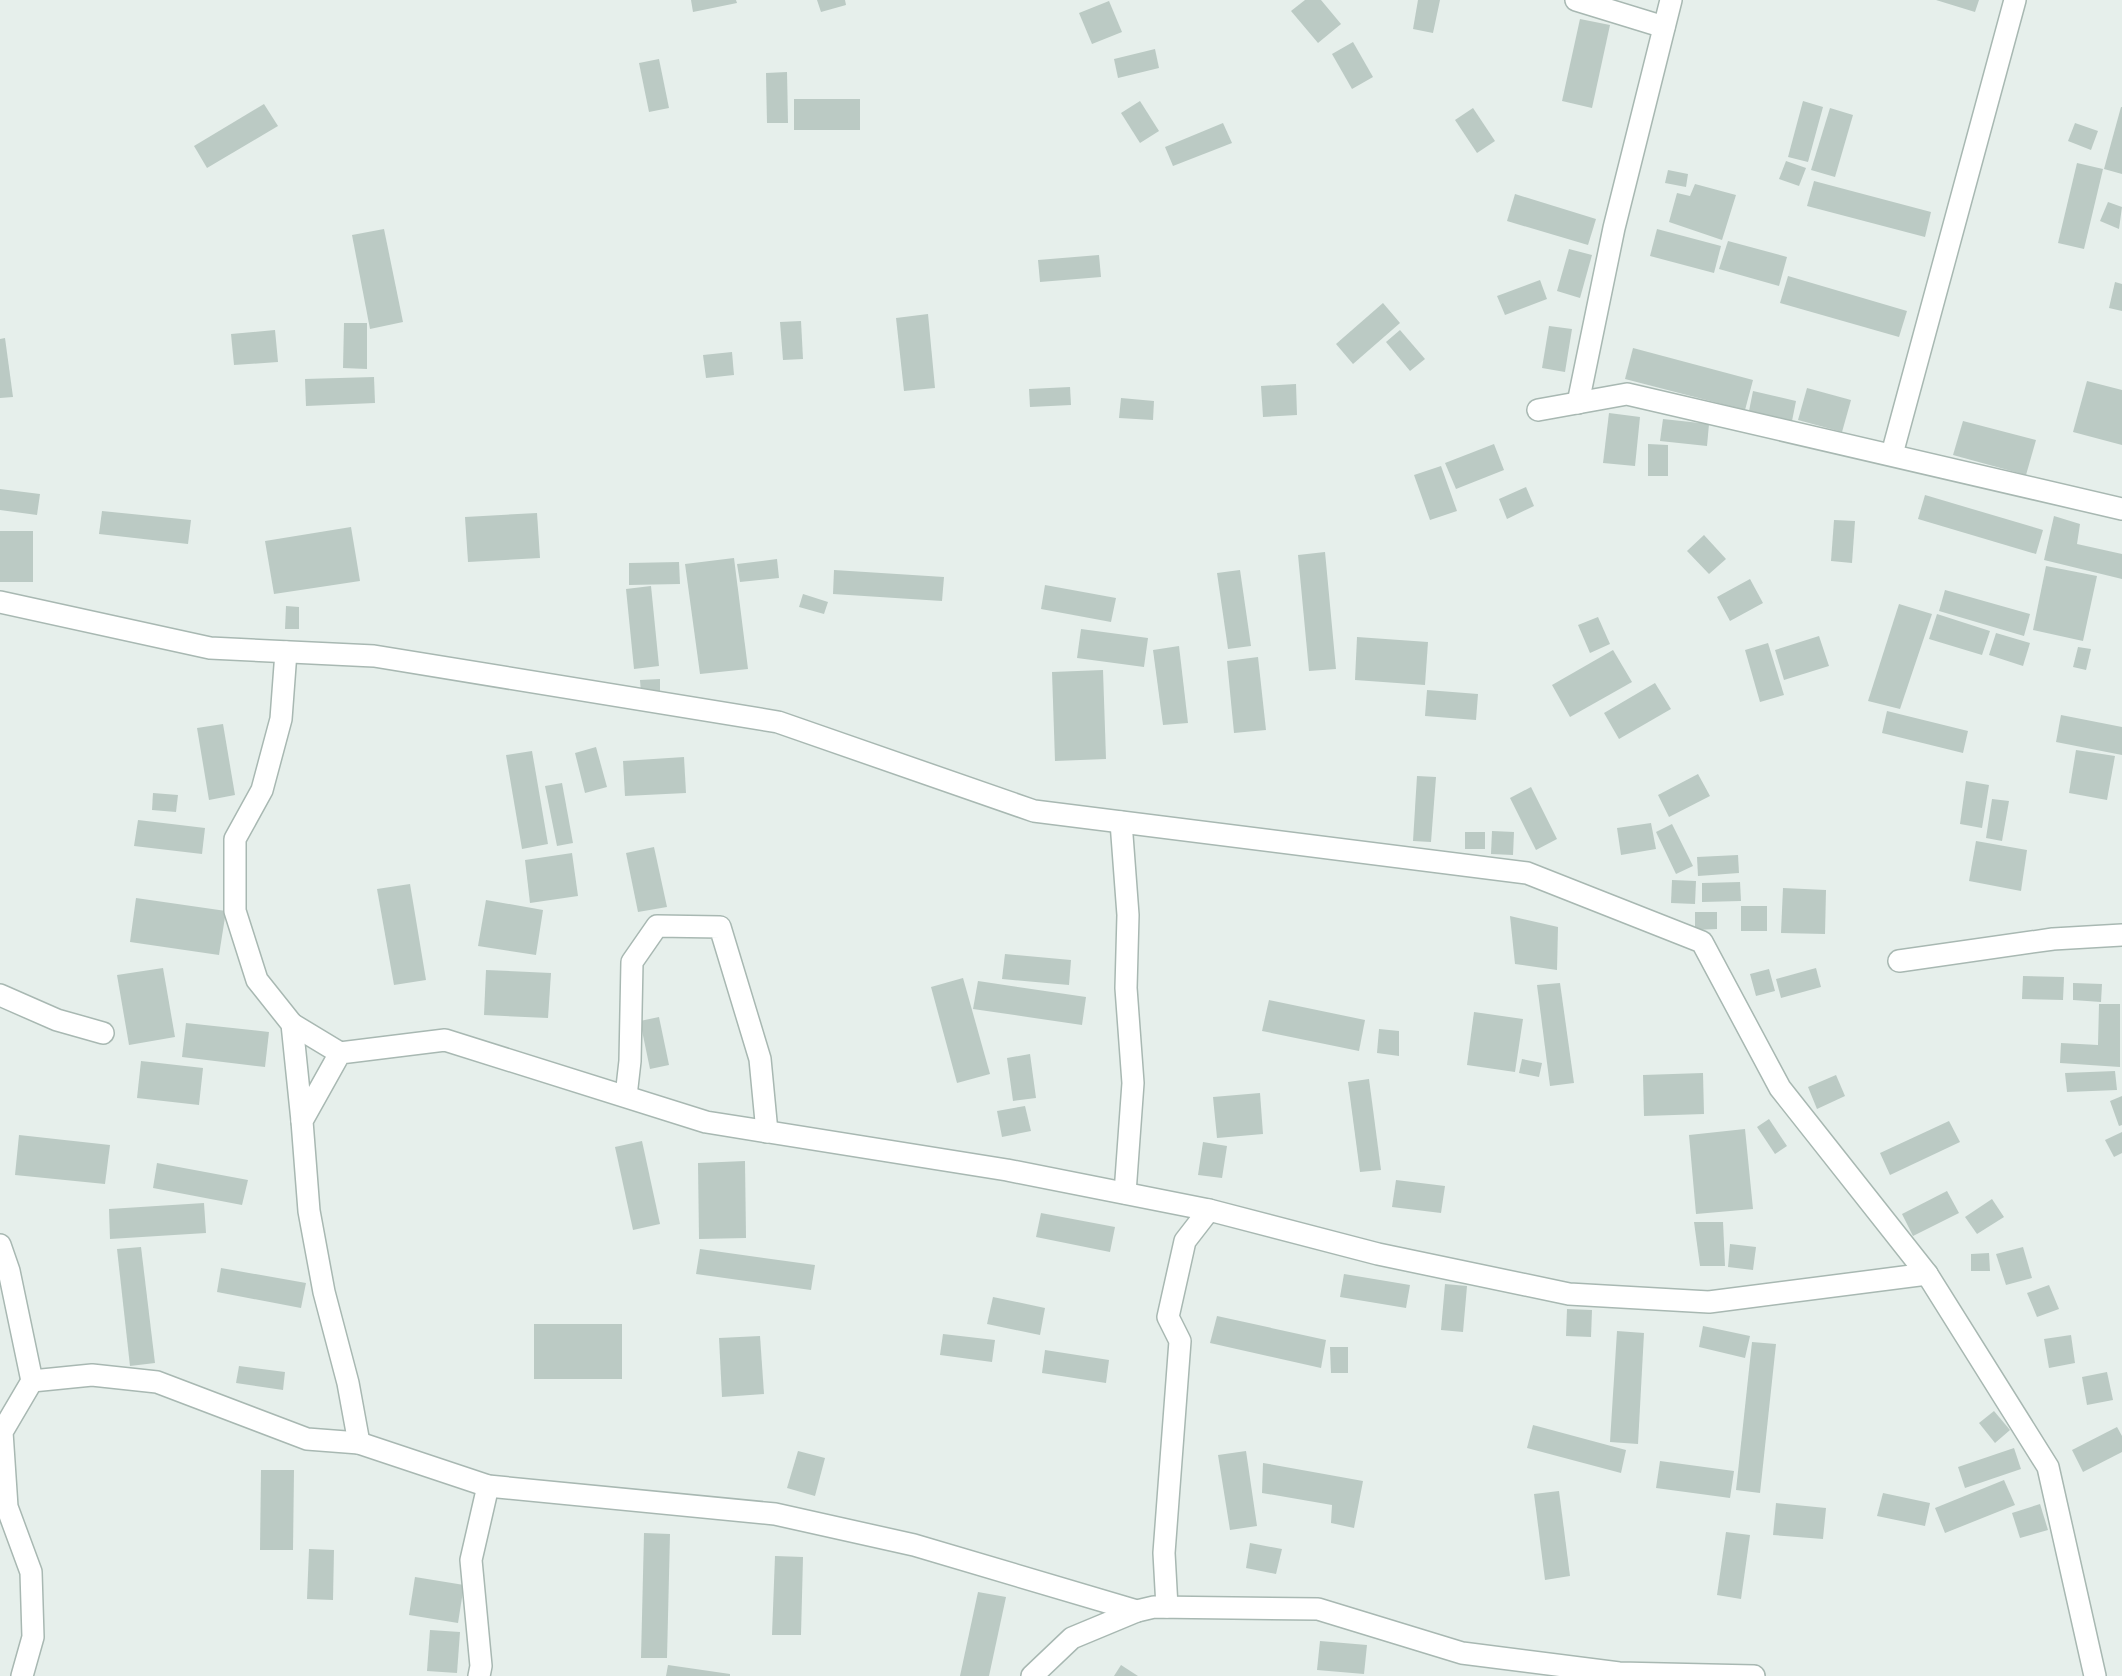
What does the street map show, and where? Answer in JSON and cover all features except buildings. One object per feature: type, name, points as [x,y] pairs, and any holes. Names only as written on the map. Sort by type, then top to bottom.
[{"type":"street","points":[[1576,0],[1664,27]]},
{"type":"street","points":[[1578,403],[1614,228],[1671,0]]},
{"type":"street","points":[[1892,454],[2015,0]]},
{"type":"street","points":[[1538,410],[1628,394],[2122,509]]},
{"type":"street","points":[[0,602],[210,648],[373,656],[778,722],[1034,811],[1527,873],[1702,942],[1780,1088],[1927,1274],[2048,1467],[2095,1676]]},
{"type":"street","points":[[286,652],[281,719],[262,790],[235,839],[235,911],[257,980],[292,1024],[340,1053],[445,1040],[706,1122],[1007,1170],[1125,1193],[1209,1210],[1378,1254],[1569,1294],[1709,1302],[1927,1274]]},
{"type":"street","points":[[1121,822],[1128,915],[1126,988],[1133,1083],[1125,1193]]},
{"type":"street","points":[[626,1096],[630,1061],[632,962],[657,926],[720,927],[760,1059],[767,1132]]},
{"type":"street","points":[[1899,961],[2053,939],[2122,935]]},
{"type":"street","points":[[0,995],[57,1020],[103,1033]]},
{"type":"street","points":[[292,1024],[309,1212],[324,1292],[348,1383],[359,1443]]},
{"type":"street","points":[[302,1121],[340,1053]]},
{"type":"street","points":[[1167,1607],[1164,1553],[1180,1341],[1168,1317],[1185,1241],[1209,1210]]},
{"type":"street","points":[[0,1245],[9,1271],[32,1381],[2,1432],[7,1507],[31,1572],[33,1637],[22,1676]]},
{"type":"street","points":[[32,1381],[92,1375],[158,1382],[307,1439],[359,1443],[488,1486],[775,1514],[914,1545],[1137,1611]]},
{"type":"street","points":[[479,1676],[481,1666],[471,1560],[488,1486]]},
{"type":"street","points":[[1032,1676],[1072,1638],[1137,1611],[1167,1607],[1318,1609],[1462,1653],[1619,1673],[1754,1676]]}]
